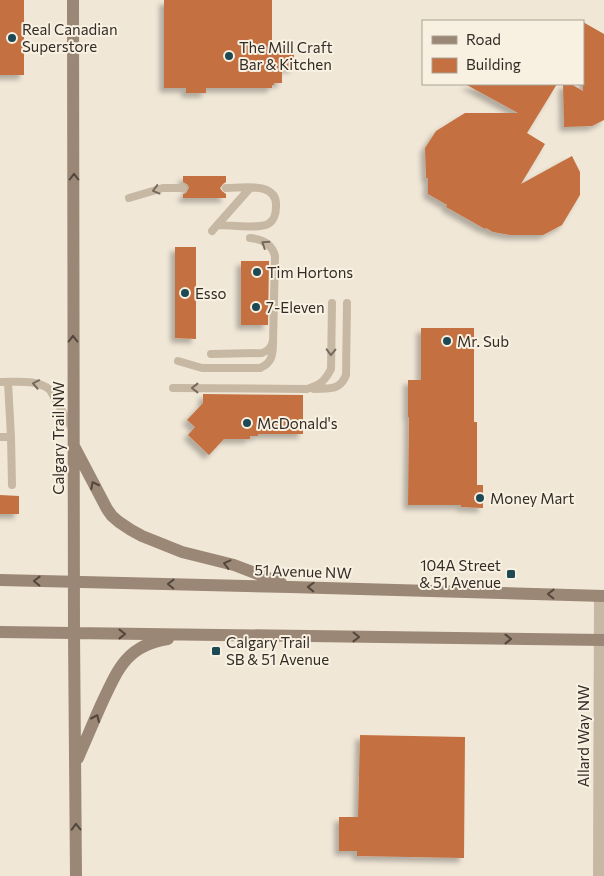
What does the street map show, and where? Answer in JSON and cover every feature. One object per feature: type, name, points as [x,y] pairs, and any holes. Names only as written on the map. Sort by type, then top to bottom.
[{"type":"main road","name":"Calgary Trail NW","points":[[73,0],[76,876]]},
{"type":"main road","points":[[74,446],[107,509],[112,516],[131,530],[182,552],[234,565],[290,587]]},
{"type":"main road","name":"51 Avenue NW","points":[[0,580],[602,596]]},
{"type":"main road","points":[[0,632],[602,640]]},
{"type":"main road","points":[[76,762],[111,682],[125,661],[142,647],[155,641],[202,634]]},
{"type":"street","name":"Allard Way NW","points":[[599,876],[602,596]]},
{"type":"lane","points":[[129,198],[163,188],[183,188]]},
{"type":"lane","points":[[226,188],[250,188],[264,188],[274,197],[276,204],[275,213],[268,224],[215,228],[250,188]]},
{"type":"lane","points":[[178,362],[202,368],[260,368],[270,362],[274,342],[275,256],[274,250],[270,245],[250,238]]},
{"type":"lane","points":[[308,389],[317,386],[323,381],[331,369],[332,303]]},
{"type":"lane","points":[[173,388],[336,388],[346,375],[347,303]]},
{"type":"lane","points":[[211,354],[262,353],[267,351],[274,342]]},
{"type":"lane","points":[[12,484],[12,437],[4,382],[44,385],[50,390],[74,432]]},
{"type":"lane","points":[[0,437],[12,437]]},
{"type":"building","name":"Real Canadian Superstore","points":[[0,0],[24,0],[24,75],[0,75]]},
{"type":"building","name":"The Mill Craft Bar & Kitchen","points":[[164,0],[272,0],[272,45],[294,45],[294,68],[282,68],[282,83],[274,83],[272,88],[206,88],[206,93],[186,93],[186,88],[164,88]]},
{"type":"building","points":[[584,23],[604,34],[604,120],[592,126],[564,127],[563,85],[573,85],[583,91]]},
{"type":"building","points":[[467,85],[556,85],[527,133],[545,144],[521,184],[572,156],[580,172],[580,195],[562,225],[543,235],[510,235],[493,232],[446,207],[447,205],[428,194],[425,148],[436,131],[465,113],[518,113]]},
{"type":"building","points":[[183,176],[226,176],[226,182],[220,188],[226,194],[226,198],[183,198],[183,194],[189,188],[183,182]]},
{"type":"building","name":"Esso","points":[[175,247],[196,247],[196,339],[175,338]]},
{"type":"building","name":"7-Eleven","points":[[241,261],[269,261],[268,325],[241,325]]},
{"type":"building","points":[[421,328],[474,328],[474,422],[477,422],[477,485],[483,485],[483,508],[461,507],[461,505],[408,505],[408,380],[421,380]]},
{"type":"building","name":"McDonald's","points":[[203,394],[303,395],[303,434],[258,434],[258,436],[250,436],[250,439],[224,439],[209,455],[188,435],[195,427],[187,420],[203,403]]},
{"type":"building","points":[[0,495],[19,496],[19,514],[0,514]]},
{"type":"building","points":[[360,735],[465,737],[464,858],[357,856],[357,851],[339,851],[339,817],[358,817]]},
{"type":"place","name":"Real Canadian Superstore","points":[[12,38]]},
{"type":"place","name":"The Mill Craft Bar & Kitchen","points":[[229,56]]},
{"type":"place","name":"Tim Hortons","points":[[257,272]]},
{"type":"place","name":"Esso","points":[[185,293]]},
{"type":"place","name":"7-Eleven","points":[[256,307]]},
{"type":"place","name":"Mr. Sub","points":[[447,341]]},
{"type":"place","name":"McDonald's","points":[[247,423]]},
{"type":"place","name":"Money Mart","points":[[480,498]]},
{"type":"place","name":"104A Street & 51 Avenue","points":[[511,574]]},
{"type":"place","name":"Calgary Trail SB & 51 Avenue","points":[[216,651]]}]
